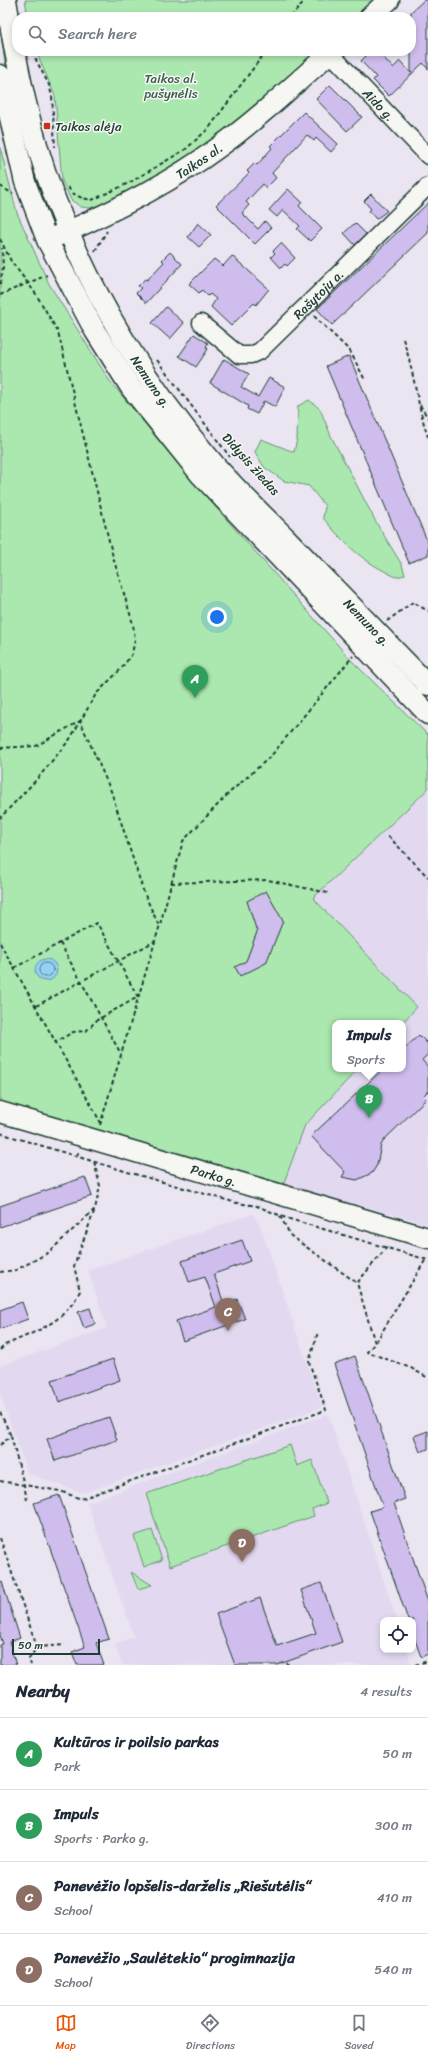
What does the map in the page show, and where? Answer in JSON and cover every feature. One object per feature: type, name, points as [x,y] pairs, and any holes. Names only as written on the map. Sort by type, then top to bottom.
[{"type":"main road","name":"Nemuno g.","points":[[6,0],[12,31]]},
{"type":"main road","points":[[376,12],[389,0]]},
{"type":"main road","name":"Nemuno g.","points":[[17,56],[28,115],[54,195],[68,231],[104,304],[149,378],[180,421],[215,465],[380,630],[428,685]]},
{"type":"main road","name":"Taikos al.","points":[[47,240],[101,216],[174,177],[218,148],[326,56]]},
{"type":"main road","name":"Nemuno g.","points":[[0,75],[25,182],[47,240],[106,349],[131,388],[200,474],[380,630],[428,714]]},
{"type":"main road","name":"Parko g.","points":[[0,1112],[91,1133],[428,1238]]},
{"type":"street","name":"Aido g.","points":[[335,56],[428,156]]},
{"type":"street","name":"Rašytojų a.","points":[[201,323],[239,355],[251,355],[260,351],[428,186]]},
{"type":"path","points":[[295,12],[305,0]]},
{"type":"path","points":[[34,56],[49,85],[52,96],[55,149]]},
{"type":"path","points":[[67,185],[72,193],[82,198],[92,200],[129,183],[186,150],[209,128],[262,56]]},
{"type":"path","points":[[0,186],[16,196]]},
{"type":"path","points":[[0,239],[2,246],[3,267],[0,284]]},
{"type":"path","points":[[0,818],[38,778],[70,739],[96,694],[122,669],[132,654],[135,640],[133,624],[113,557],[58,332],[2,246]]},
{"type":"path","points":[[0,295],[47,275]]},
{"type":"path","points":[[305,307],[350,351],[365,380]]},
{"type":"path","points":[[403,339],[409,356],[418,402],[428,437]]},
{"type":"path","name":"Didysis žiedas","points":[[154,357],[232,459]]},
{"type":"path","points":[[418,402],[428,418]]},
{"type":"path","points":[[77,1156],[91,1133],[101,1123],[159,928],[183,841],[230,793],[271,756],[380,630],[414,602],[428,612]]},
{"type":"path","points":[[0,748],[36,746],[80,721]]},
{"type":"path","points":[[80,721],[111,791],[144,893],[159,928]]},
{"type":"path","points":[[388,836],[428,877]]},
{"type":"path","points":[[171,883],[268,880],[328,892]]},
{"type":"path","points":[[14,968],[97,923],[138,997]]},
{"type":"path","points":[[36,1006],[155,941]]},
{"type":"path","points":[[60,943],[121,1055]]},
{"type":"path","points":[[1,945],[101,1123]]},
{"type":"path","points":[[56,1042],[73,1032],[86,1031],[101,1018],[138,997]]},
{"type":"path","points":[[0,1133],[237,1203],[257,1206],[279,1215],[427,1259],[375,1343],[367,1352],[411,1368],[428,1378]]},
{"type":"path","points":[[0,1350],[5,1345],[48,1326],[61,1317],[73,1305],[80,1291],[74,1266],[95,1209],[100,1186],[94,1161]]},
{"type":"path","points":[[0,1272],[16,1270],[48,1253],[95,1209]]},
{"type":"path","points":[[279,1215],[291,1236],[357,1283],[375,1343]]},
{"type":"path","points":[[357,1283],[387,1247]]},
{"type":"path","points":[[0,1481],[60,1491],[81,1499],[326,1410],[309,1362],[318,1332]]},
{"type":"path","points":[[0,1412],[10,1436],[24,1485],[26,1500]]},
{"type":"path","points":[[0,1445],[10,1436]]},
{"type":"path","points":[[0,1538],[38,1647]]},
{"type":"path","points":[[31,1665],[29,1659],[38,1647],[65,1645]]},
{"type":"path","points":[[415,1665],[428,1661]]},
{"type":"shaded area","points":[[428,789],[428,1224],[334,1198],[318,1199],[282,1188],[305,1125],[355,1072],[406,1072],[406,1020],[405,1020],[416,1007],[313,898]]},
{"type":"shaded area","points":[[253,1214],[260,1225],[322,1407],[84,1493],[28,1474],[0,1394],[0,1366],[107,1328],[88,1270]]},
{"type":"shaded area","points":[[328,1414],[396,1617],[380,1617],[380,1653],[408,1653],[412,1665],[122,1665],[115,1644],[134,1637],[87,1503]]},
{"type":"green space","points":[[25,0],[376,0],[362,12],[27,12]]},
{"type":"green space","points":[[0,7],[54,219],[51,223],[44,206],[12,99],[3,53]]},
{"type":"green space","name":"Taikos al. pušynėlis","points":[[38,56],[310,56],[230,127],[170,168],[102,204],[90,208],[81,207],[71,200],[62,181],[55,96]]},
{"type":"green space","points":[[0,147],[17,213],[49,284],[109,380],[188,476],[351,660],[428,735],[428,789],[313,898],[417,1007],[405,1020],[332,1020],[332,1072],[355,1072],[305,1125],[282,1188],[0,1105]]},
{"type":"green space","points":[[309,400],[320,409],[331,436],[377,524],[402,565],[405,575],[396,577],[374,565],[356,552],[323,518],[325,506],[309,486],[284,481],[264,467],[255,452],[261,439],[294,452],[297,439],[298,406]]},
{"type":"green space","points":[[290,1445],[297,1466],[312,1460],[327,1503],[312,1509],[314,1516],[170,1566],[146,1494]]},
{"type":"green space","points":[[152,1530],[162,1560],[144,1567],[134,1536]]},
{"type":"green space","points":[[131,1572],[152,1585],[138,1589]]},
{"type":"water","points":[[46,959],[50,960],[56,966],[56,974],[50,980],[46,981],[42,980],[36,974],[35,970],[36,966],[42,960]]},
{"type":"building","points":[[424,0],[428,0],[428,69],[423,63],[389,96],[373,80],[376,77],[361,61],[366,56],[382,56],[393,68],[400,61],[411,73],[411,56],[416,56],[416,12],[411,12]]},
{"type":"building","points":[[330,85],[362,117],[347,131],[316,99]]},
{"type":"building","points":[[304,112],[338,144],[331,152],[316,138],[314,141],[307,135],[272,173],[276,178],[266,188],[263,184],[246,202],[249,205],[242,213],[258,229],[265,221],[271,228],[255,244],[216,205],[249,173],[247,171],[255,163],[257,165],[272,148],[270,146]]},
{"type":"building","points":[[288,189],[302,202],[299,206],[322,229],[310,241],[297,229],[300,226],[283,210],[277,217],[269,210]]},
{"type":"building","points":[[371,194],[387,211],[376,219],[369,211],[371,209],[364,201]]},
{"type":"building","points":[[428,203],[428,233],[332,325],[317,309]]},
{"type":"building","points":[[198,223],[211,235],[199,247],[188,237]]},
{"type":"building","points":[[355,223],[366,234],[355,245],[344,233]]},
{"type":"building","points":[[281,243],[295,258],[287,266],[285,264],[281,268],[271,257],[275,253],[273,251]]},
{"type":"building","points":[[170,252],[182,264],[146,303],[136,293],[141,288],[138,286],[145,279],[147,280],[164,262],[162,260]]},
{"type":"building","points":[[232,256],[269,289],[256,305],[254,303],[231,326],[211,307],[216,299],[210,294],[208,296],[202,290],[199,293],[189,284],[214,259],[223,266]]},
{"type":"building","points":[[166,307],[184,323],[170,339],[152,323]]},
{"type":"building","points":[[194,334],[208,343],[206,347],[208,349],[196,367],[179,356]]},
{"type":"building","points":[[349,356],[428,543],[428,555],[409,563],[326,366]]},
{"type":"building","points":[[224,359],[249,374],[241,387],[258,397],[269,378],[285,387],[275,407],[264,401],[257,414],[247,409],[248,406],[210,383]]},
{"type":"building","points":[[266,891],[283,921],[266,963],[240,976],[235,967],[246,961],[257,932],[247,901]]},
{"type":"building","points":[[419,1035],[428,1044],[428,1054],[422,1060],[428,1067],[428,1091],[423,1096],[426,1099],[385,1139],[381,1145],[377,1165],[372,1173],[357,1180],[342,1177],[345,1172],[311,1136],[380,1072],[406,1072],[406,1047]]},
{"type":"building","points":[[85,1177],[92,1196],[0,1227],[0,1206]]},
{"type":"building","points":[[242,1240],[250,1261],[214,1274],[224,1304],[237,1299],[245,1319],[183,1341],[176,1321],[216,1307],[205,1277],[189,1282],[182,1261]]},
{"type":"building","points":[[22,1302],[28,1319],[0,1329],[0,1310]]},
{"type":"building","points":[[90,1308],[95,1324],[84,1328],[78,1312]]},
{"type":"building","points":[[355,1356],[405,1499],[394,1503],[428,1602],[428,1654],[421,1657],[416,1643],[416,1617],[407,1617],[370,1511],[383,1507],[334,1364]]},
{"type":"building","points":[[113,1359],[120,1380],[59,1402],[52,1380]]},
{"type":"building","points":[[109,1417],[117,1440],[55,1461],[47,1439]]},
{"type":"building","points":[[428,1431],[428,1449],[420,1452],[414,1436]]},
{"type":"building","points":[[59,1495],[109,1639],[96,1643],[104,1665],[77,1665],[72,1652],[85,1647],[34,1503]]},
{"type":"building","points":[[2,1582],[20,1638],[9,1642],[16,1665],[0,1665],[0,1645],[3,1644],[0,1635],[0,1583]]},
{"type":"building","points":[[321,1583],[342,1642],[277,1665],[235,1665],[216,1614],[260,1598],[277,1646],[316,1633],[301,1590]]},
{"type":"place","name":"Taikos alėja","points":[[47,126]]},
{"type":"place","name":"Kultūros ir poilsio parkas","points":[[195,698]]},
{"type":"place","name":"Impuls","points":[[369,1118]]},
{"type":"place","name":"Panevėžio lopšelis-darželis „Riešutėlis“","points":[[228,1331]]},
{"type":"place","name":"Panevėžio „Saulėtekio“ progimnazija","points":[[242,1562]]}]
